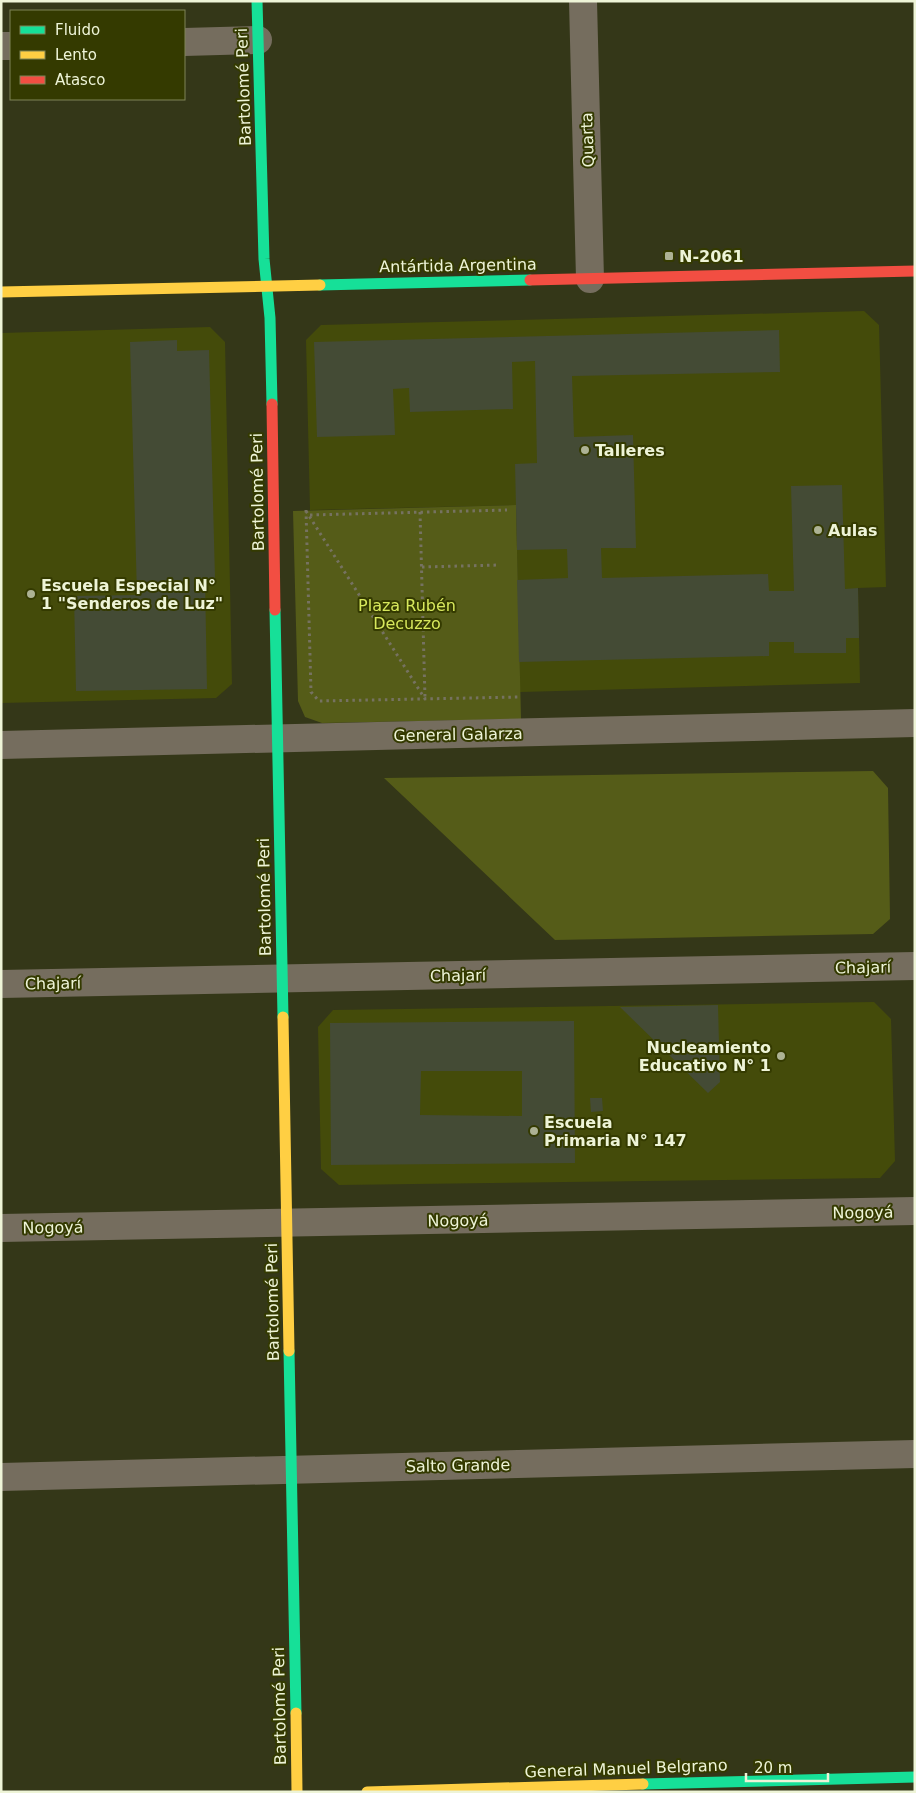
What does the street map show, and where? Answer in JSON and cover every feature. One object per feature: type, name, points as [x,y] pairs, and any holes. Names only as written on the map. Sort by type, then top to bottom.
[{"type":"street","name":"Bartolomé Peri","points":[[257,1],[264,259],[270,318],[297,1792]]},
{"type":"street","name":"Quarta","points":[[583,1],[590,278]]},
{"type":"street","points":[[185,42],[258,40]]},
{"type":"street","name":"Antártida Argentina","points":[[1,292],[915,271]]},
{"type":"street","name":"General Galarza","points":[[1,744],[915,723]]},
{"type":"street","name":"Chajarí","points":[[1,984],[915,966]]},
{"type":"street","name":"Nogoyá","points":[[1,1228],[915,1211]]},
{"type":"street","name":"Salto Grande","points":[[1,1477],[915,1454]]},
{"type":"street","name":"General Manuel Belgrano","points":[[367,1792],[915,1777]]},
{"type":"path","points":[[425,699],[306,510],[311,692],[319,701],[425,699],[520,697]]},
{"type":"path","points":[[309,515],[507,510]]},
{"type":"path","points":[[420,512],[425,699]]},
{"type":"path","points":[[422,567],[500,565]]},
{"type":"shaded area","points":[[864,311],[879,325],[886,587],[858,588],[860,683],[520,692],[516,505],[310,510],[306,340],[321,325]]},
{"type":"shaded area","points":[[210,327],[225,342],[232,684],[216,698],[1,703],[1,333]]},
{"type":"shaded area","name":"Escuela Primaria N° 147","points":[[874,1002],[891,1019],[895,1161],[880,1178],[339,1185],[321,1169],[318,1027],[333,1010]]},
{"type":"green space","name":"Plaza Rubén Decuzzo","points":[[516,505],[521,719],[322,723],[305,717],[298,701],[293,511]]},
{"type":"green space","points":[[873,771],[888,788],[890,919],[873,934],[555,940],[384,778]]},
{"type":"building","points":[[779,330],[780,372],[572,376],[574,437],[633,435],[636,548],[601,548],[602,578],[768,574],[769,591],[794,591],[791,486],[842,485],[845,589],[858,588],[859,638],[846,638],[846,653],[794,653],[794,642],[769,642],[769,656],[519,662],[517,580],[568,578],[567,549],[517,550],[515,464],[537,463],[535,361],[512,362],[513,409],[410,412],[409,388],[393,389],[395,435],[317,437],[314,342]]},
{"type":"building","points":[[177,340],[177,351],[209,350],[215,578],[205,579],[207,689],[76,691],[74,596],[137,595],[130,342]]},
{"type":"building","points":[[718,1005],[720,1082],[708,1093],[620,1007]]},
{"type":"building","points":[[574,1021],[575,1163],[331,1165],[330,1023]],"holes":[[[421,1071],[522,1071],[522,1116],[420,1115]]]},
{"type":"building","points":[[590,1098],[602,1098],[603,1111],[591,1112]]},
{"type":"traffic: fast","points":[[257,1],[264,259],[270,318],[272,404]]},
{"type":"traffic: fast","points":[[320,285],[530,280]]},
{"type":"traffic: fast","points":[[275,610],[283,1017]]},
{"type":"traffic: fast","points":[[289,1351],[296,1713]]},
{"type":"traffic: fast","points":[[643,1784],[915,1777]]},
{"type":"traffic: slow","points":[[1,292],[320,285]]},
{"type":"traffic: slow","points":[[283,1017],[289,1351]]},
{"type":"traffic: slow","points":[[296,1713],[297,1792]]},
{"type":"traffic: slow","points":[[367,1792],[643,1784]]},
{"type":"traffic: jam","points":[[530,280],[915,271]]},
{"type":"traffic: jam","points":[[272,404],[275,610]]},
{"type":"place","name":"N-2061","points":[[669,256]]},
{"type":"place","name":"Talleres","points":[[585,450]]},
{"type":"place","name":"Aulas","points":[[818,530]]},
{"type":"place","name":"Escuela Especial N° 1 \"Senderos de Luz\"","points":[[31,594]]},
{"type":"place","name":"Nucleamiento Educativo N° 1","points":[[781,1056]]},
{"type":"place","name":"Escuela Primaria N° 147","points":[[534,1131]]}]
